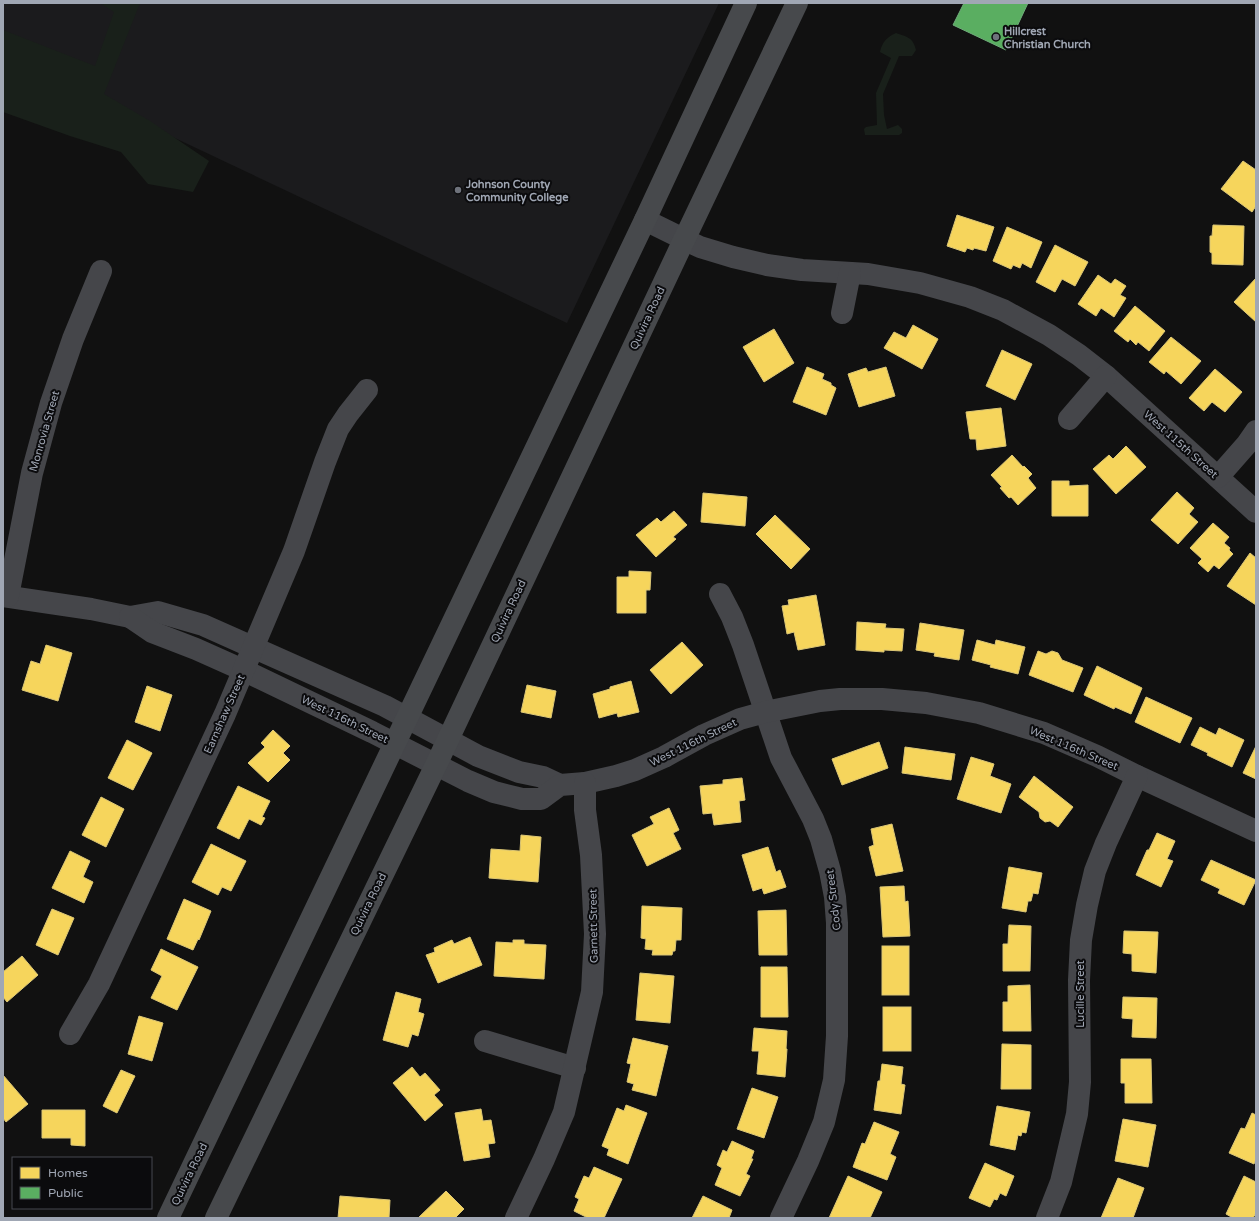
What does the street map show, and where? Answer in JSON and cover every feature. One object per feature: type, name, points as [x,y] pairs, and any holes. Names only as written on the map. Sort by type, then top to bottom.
[{"type":"main road","name":"Quivira Road","points":[[168,1218],[645,220],[746,3]]},
{"type":"main road","name":"Quivira Road","points":[[216,1218],[436,765],[797,3]]},
{"type":"street","name":"West 115th Street","points":[[645,220],[700,247],[733,257],[767,265],[802,270],[868,274],[920,283],[970,297],[1003,310],[1049,335],[1079,355],[1106,376],[1256,512]]},
{"type":"street","name":"Monrovia Street","points":[[6,596],[32,473],[51,404],[73,339],[102,271]]},
{"type":"street","points":[[842,313],[850,273]]},
{"type":"street","points":[[1069,419],[1106,376]]},
{"type":"street","name":"Earnshaw Street","points":[[70,1034],[98,984],[225,714],[294,551],[338,429],[367,390]]},
{"type":"street","points":[[1218,477],[1247,444],[1256,431]]},
{"type":"street","name":"Cody Street","points":[[720,594],[732,617],[743,645],[781,758],[813,819],[821,839],[830,871],[835,897],[837,924],[837,1036],[834,1080],[824,1122],[803,1173],[781,1218]]},
{"type":"street","name":"West 116th Street","points":[[6,596],[91,609],[130,617],[158,612],[203,625],[385,706],[478,756],[519,772],[543,777],[560,785],[584,783],[616,776],[634,770],[664,757],[740,719],[765,712],[820,701],[840,699],[882,699],[926,703],[979,713],[1044,733],[1097,756],[1256,831]]},
{"type":"street","name":"West 116th Street","points":[[130,617],[152,632],[196,648],[468,781],[494,792],[522,800],[541,799],[560,785]]},
{"type":"street","name":"Lucille Street","points":[[1047,1218],[1061,1182],[1077,1114],[1080,1082],[1080,940],[1086,905],[1097,864],[1137,776]]},
{"type":"street","name":"Garnett Street","points":[[516,1218],[564,1112],[592,992],[595,934],[591,855],[584,783]]},
{"type":"street","points":[[485,1041],[575,1068]]},
{"type":"shaded area","name":"Johnson County Community College","points":[[3,3],[719,3],[567,323],[3,57]]},
{"type":"shaded area","points":[[100,3],[140,3],[104,94],[150,121],[209,161],[193,192],[148,184],[121,152],[70,136],[3,112],[3,30],[95,66],[114,12]]},
{"type":"shaded area","points":[[896,33],[911,40],[916,50],[912,56],[899,56],[883,94],[884,115],[887,129],[898,125],[902,129],[902,133],[899,135],[865,135],[864,129],[866,127],[877,125],[876,93],[891,58],[880,52],[881,48],[885,40]]},
{"type":"building: Homes","points":[[1243,161],[1256,170],[1256,206],[1252,212],[1221,189]]},
{"type":"building: Homes","points":[[957,215],[994,227],[986,251],[967,248],[965,252],[947,246]]},
{"type":"building: Homes","points":[[1213,225],[1244,226],[1243,265],[1212,264],[1210,236],[1212,236]]},
{"type":"building: Homes","points":[[1007,227],[1042,242],[1031,268],[1022,263],[1020,268],[1013,265],[1011,269],[993,261]]},
{"type":"building: Homes","points":[[1055,245],[1088,262],[1075,286],[1062,279],[1055,292],[1036,282]]},
{"type":"building: Homes","points":[[1098,275],[1111,284],[1115,279],[1126,286],[1120,295],[1126,298],[1114,317],[1101,308],[1096,316],[1078,304]]},
{"type":"building: Homes","points":[[1256,278],[1256,322],[1234,302]]},
{"type":"building: Homes","points":[[1135,306],[1165,331],[1149,351],[1138,342],[1136,345],[1130,339],[1128,342],[1114,331]]},
{"type":"building: Homes","points":[[913,325],[938,339],[922,369],[884,348],[894,332],[906,338]]},
{"type":"building: Homes","points":[[774,329],[794,363],[764,382],[743,347]]},
{"type":"building: Homes","points":[[1171,337],[1201,361],[1181,384],[1166,371],[1164,374],[1149,362]]},
{"type":"building: Homes","points":[[1002,350],[1032,364],[1015,400],[986,386]]},
{"type":"building: Homes","points":[[807,367],[824,374],[822,379],[831,383],[831,385],[836,388],[826,415],[793,402]]},
{"type":"building: Homes","points":[[886,367],[895,396],[859,407],[848,374],[866,368],[868,372]]},
{"type":"building: Homes","points":[[1215,369],[1242,392],[1225,412],[1212,402],[1204,411],[1189,398]]},
{"type":"building: Homes","points":[[1001,408],[1006,446],[977,450],[976,439],[970,439],[966,412]]},
{"type":"building: Homes","points":[[1126,446],[1146,467],[1116,494],[1093,469],[1109,455],[1113,459]]},
{"type":"building: Homes","points":[[1012,455],[1032,474],[1028,478],[1036,488],[1018,505],[1000,488],[1002,487],[991,475]]},
{"type":"building: Homes","points":[[1052,481],[1069,481],[1069,486],[1088,485],[1088,516],[1052,516]]},
{"type":"building: Homes","points":[[1177,492],[1194,508],[1189,514],[1198,522],[1178,544],[1151,520]]},
{"type":"building: Homes","points":[[703,493],[747,497],[745,526],[701,522]]},
{"type":"building: Homes","points":[[674,511],[687,525],[673,537],[676,539],[656,557],[636,535],[657,518],[661,522]]},
{"type":"building: Homes","points":[[775,515],[810,549],[791,569],[756,534]]},
{"type":"building: Homes","points":[[1213,523],[1229,537],[1224,543],[1230,548],[1229,550],[1233,554],[1219,569],[1214,565],[1208,572],[1198,563],[1202,559],[1190,548]]},
{"type":"building: Homes","points":[[1250,553],[1256,558],[1256,605],[1227,586]]},
{"type":"building: Homes","points":[[629,571],[651,572],[650,590],[646,590],[646,613],[617,613],[617,577],[629,577]]},
{"type":"building: Homes","points":[[816,595],[825,645],[798,650],[794,632],[787,634],[782,606],[789,605],[788,600]]},
{"type":"building: Homes","points":[[857,622],[886,624],[885,628],[904,629],[902,651],[884,650],[884,652],[856,650]]},
{"type":"building: Homes","points":[[920,623],[964,630],[959,660],[934,656],[935,653],[916,650]]},
{"type":"building: Homes","points":[[977,640],[995,645],[996,640],[1025,647],[1018,674],[990,667],[991,665],[972,660]]},
{"type":"building: Homes","points":[[682,642],[703,665],[671,694],[650,670]]},
{"type":"building: Homes","points":[[46,645],[72,653],[58,701],[22,690],[31,661],[40,664]]},
{"type":"building: Homes","points":[[1038,651],[1046,654],[1052,651],[1058,653],[1062,660],[1083,668],[1073,692],[1029,675]]},
{"type":"building: Homes","points":[[1097,666],[1142,688],[1131,714],[1115,707],[1114,709],[1084,695]]},
{"type":"building: Homes","points":[[631,681],[639,712],[618,717],[617,713],[599,718],[593,694]]},
{"type":"building: Homes","points":[[527,685],[556,691],[551,718],[521,712]]},
{"type":"building: Homes","points":[[147,686],[172,695],[160,731],[135,722]]},
{"type":"building: Homes","points":[[1146,697],[1192,718],[1180,743],[1135,722]]},
{"type":"building: Homes","points":[[1200,727],[1216,735],[1219,728],[1244,740],[1232,767],[1207,755],[1208,753],[1191,745]]},
{"type":"building: Homes","points":[[273,730],[290,746],[283,753],[290,760],[268,782],[248,763],[265,747],[261,743]]},
{"type":"building: Homes","points":[[127,740],[152,753],[133,790],[108,778]]},
{"type":"building: Homes","points":[[879,742],[888,768],[842,785],[832,759]]},
{"type":"building: Homes","points":[[1256,746],[1256,779],[1243,773]]},
{"type":"building: Homes","points":[[905,747],[955,754],[951,780],[902,773]]},
{"type":"building: Homes","points":[[971,757],[994,764],[990,776],[1011,784],[1001,813],[957,799]]},
{"type":"building: Homes","points":[[1034,776],[1073,807],[1058,827],[1050,821],[1045,822],[1040,818],[1039,812],[1019,797]]},
{"type":"building: Homes","points":[[742,778],[745,800],[739,801],[741,822],[714,825],[712,813],[703,814],[700,786],[723,784],[723,780]]},
{"type":"building: Homes","points":[[238,786],[270,801],[262,817],[265,818],[261,825],[249,819],[239,839],[217,828]]},
{"type":"building: Homes","points":[[101,797],[124,809],[106,847],[82,835]]},
{"type":"building: Homes","points":[[669,808],[679,830],[673,833],[681,849],[647,866],[632,835],[654,824],[650,817]]},
{"type":"building: Homes","points":[[892,824],[903,871],[876,876],[869,847],[874,845],[871,829]]},
{"type":"building: Homes","points":[[1157,833],[1175,841],[1167,859],[1173,861],[1161,887],[1136,875],[1147,850],[1149,850]]},
{"type":"building: Homes","points":[[521,835],[541,837],[538,882],[489,878],[491,849],[520,851]]},
{"type":"building: Homes","points":[[211,844],[246,861],[231,891],[222,887],[218,895],[192,882]]},
{"type":"building: Homes","points":[[768,847],[776,872],[780,870],[786,887],[764,894],[762,888],[753,891],[742,855]]},
{"type":"building: Homes","points":[[70,851],[90,861],[83,877],[93,882],[84,903],[52,888]]},
{"type":"building: Homes","points":[[1211,860],[1256,880],[1244,905],[1218,893],[1220,889],[1201,880]]},
{"type":"building: Homes","points":[[1009,867],[1042,873],[1038,894],[1033,893],[1031,901],[1028,901],[1026,912],[1002,908]]},
{"type":"building: Homes","points":[[904,886],[905,902],[908,901],[910,936],[883,937],[880,887]]},
{"type":"building: Homes","points":[[184,899],[211,911],[199,940],[198,939],[193,950],[167,939]]},
{"type":"building: Homes","points":[[642,906],[682,908],[681,940],[676,940],[675,951],[673,951],[672,955],[652,955],[653,950],[645,949],[646,939],[641,938]]},
{"type":"building: Homes","points":[[52,909],[74,918],[58,955],[36,945]]},
{"type":"building: Homes","points":[[786,910],[787,955],[759,955],[758,911]]},
{"type":"building: Homes","points":[[1009,925],[1031,926],[1030,971],[1003,971],[1003,944],[1008,944]]},
{"type":"building: Homes","points":[[1124,931],[1158,932],[1156,973],[1132,971],[1132,954],[1123,953]]},
{"type":"building: Homes","points":[[470,937],[482,965],[438,983],[426,955],[435,952],[434,948],[452,940],[454,944]]},
{"type":"building: Homes","points":[[513,940],[524,940],[524,944],[546,945],[544,979],[494,976],[496,942],[513,943]]},
{"type":"building: Homes","points":[[882,946],[909,946],[909,995],[882,995]]},
{"type":"building: Homes","points":[[161,949],[198,967],[177,1010],[151,998],[162,976],[151,970]]},
{"type":"building: Homes","points":[[22,956],[38,975],[7,1002],[3,997],[3,972]]},
{"type":"building: Homes","points":[[761,967],[787,967],[788,1017],[761,1017]]},
{"type":"building: Homes","points":[[640,973],[674,976],[670,1023],[636,1020]]},
{"type":"building: Homes","points":[[1030,985],[1031,1031],[1003,1031],[1003,1002],[1008,1002],[1008,986]]},
{"type":"building: Homes","points":[[396,992],[421,999],[418,1012],[424,1014],[418,1036],[412,1034],[408,1047],[383,1040]]},
{"type":"building: Homes","points":[[1123,997],[1157,998],[1156,1038],[1132,1037],[1133,1019],[1122,1018]]},
{"type":"building: Homes","points":[[883,1007],[911,1007],[911,1051],[883,1051]]},
{"type":"building: Homes","points":[[139,1016],[163,1023],[152,1061],[128,1054]]},
{"type":"building: Homes","points":[[754,1028],[787,1031],[785,1077],[757,1074],[759,1051],[752,1051]]},
{"type":"building: Homes","points":[[633,1038],[668,1046],[656,1096],[632,1090],[634,1084],[627,1082],[631,1064],[627,1063]]},
{"type":"building: Homes","points":[[1002,1044],[1031,1045],[1031,1089],[1001,1089]]},
{"type":"building: Homes","points":[[1121,1059],[1151,1059],[1152,1103],[1125,1103],[1125,1083],[1121,1083]]},
{"type":"building: Homes","points":[[882,1064],[903,1067],[901,1084],[905,1085],[901,1114],[874,1110]]},
{"type":"building: Homes","points":[[412,1067],[420,1077],[425,1073],[440,1090],[434,1095],[443,1105],[425,1121],[393,1083]]},
{"type":"building: Homes","points":[[121,1070],[135,1076],[117,1113],[103,1106]]},
{"type":"building: Homes","points":[[3,1075],[28,1104],[6,1122],[3,1118]]},
{"type":"building: Homes","points":[[752,1088],[778,1097],[764,1138],[737,1129]]},
{"type":"building: Homes","points":[[626,1105],[647,1113],[628,1164],[607,1155],[609,1149],[602,1146],[617,1108],[624,1111]]},
{"type":"building: Homes","points":[[997,1106],[1030,1112],[1026,1133],[1022,1132],[1021,1136],[1018,1135],[1015,1150],[990,1145]]},
{"type":"building: Homes","points":[[481,1109],[483,1121],[491,1120],[495,1143],[488,1144],[490,1157],[464,1161],[455,1113]]},
{"type":"building: Homes","points":[[42,1110],[85,1110],[85,1146],[71,1145],[71,1138],[42,1138]]},
{"type":"building: Homes","points":[[1252,1113],[1256,1115],[1256,1159],[1254,1164],[1229,1153],[1241,1128],[1245,1129]]},
{"type":"building: Homes","points":[[1123,1119],[1156,1125],[1148,1167],[1115,1161]]},
{"type":"building: Homes","points":[[874,1122],[899,1132],[890,1154],[896,1157],[887,1180],[853,1167],[862,1143],[865,1144]]},
{"type":"building: Homes","points":[[732,1141],[754,1151],[751,1159],[753,1159],[746,1174],[750,1176],[740,1196],[715,1185],[722,1168],[717,1165],[723,1150],[727,1152]]},
{"type":"building: Homes","points":[[985,1163],[1014,1176],[1006,1196],[1000,1193],[997,1200],[994,1199],[990,1207],[969,1198]]},
{"type":"building: Homes","points":[[594,1167],[622,1179],[604,1218],[588,1218],[574,1211],[579,1199],[575,1197],[584,1176],[589,1178]]},
{"type":"building: Homes","points":[[848,1176],[882,1192],[870,1218],[829,1218]]},
{"type":"building: Homes","points":[[1244,1176],[1256,1182],[1256,1213],[1253,1218],[1233,1218],[1226,1214]]},
{"type":"building: Homes","points":[[1118,1178],[1144,1188],[1133,1218],[1101,1218]]},
{"type":"building: Homes","points":[[446,1191],[464,1209],[455,1218],[418,1218]]},
{"type":"building: Homes","points":[[340,1196],[390,1200],[389,1218],[338,1218]]},
{"type":"building: Homes","points":[[703,1196],[732,1210],[729,1218],[692,1218]]},
{"type":"building: Public","name":"Hillcrest Christian Church","points":[[964,3],[1028,3],[1006,50],[953,25]]},
{"type":"place","name":"Hillcrest Christian Church","points":[[996,37]]},
{"type":"place","name":"Johnson County Community College","points":[[458,190]]}]
